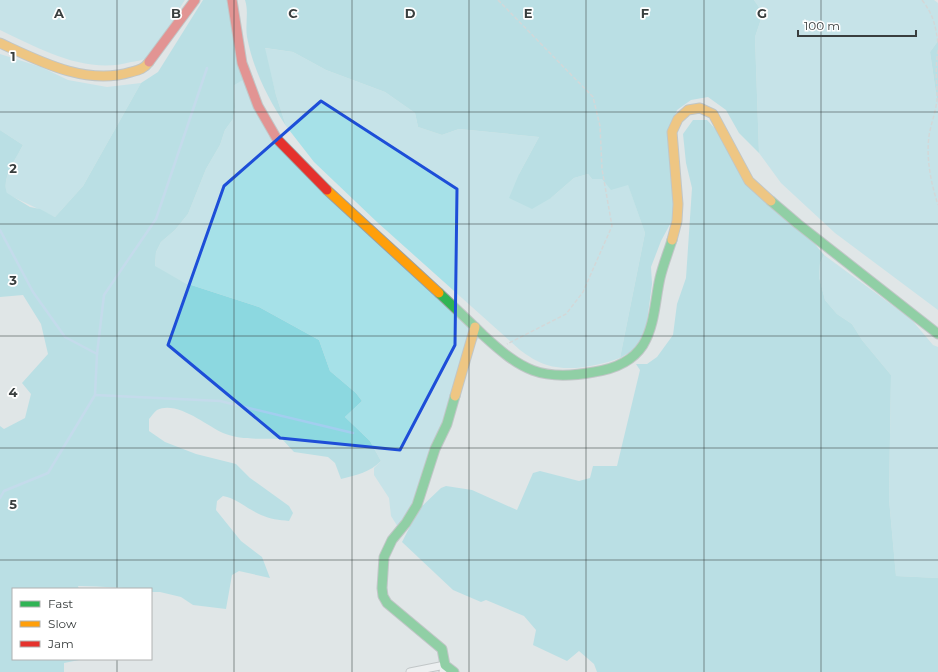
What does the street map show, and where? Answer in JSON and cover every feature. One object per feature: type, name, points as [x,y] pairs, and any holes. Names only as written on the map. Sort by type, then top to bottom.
[{"type":"street","points":[[0,43],[61,70],[88,75],[110,76],[132,73],[145,68],[196,0]]},
{"type":"street","points":[[232,0],[242,63],[258,106],[277,139],[304,168],[351,213],[407,262],[498,348],[521,367],[536,372],[565,376],[597,372],[619,365],[636,355],[644,344],[662,271],[678,216],[672,132],[674,123],[686,110],[701,107],[708,109],[713,114],[749,181],[815,238],[938,334]]},
{"type":"street","points":[[444,669],[444,654],[442,649],[397,613],[383,596],[382,566],[392,540],[406,523],[417,505],[435,449],[447,424],[475,327]]},
{"type":"street","points":[[410,672],[444,669],[454,672]]},
{"type":"path","points":[[498,0],[592,97],[600,126],[602,170],[612,226],[583,292],[566,314],[498,348]]},
{"type":"path","points":[[922,0],[931,12],[936,26],[938,44]]},
{"type":"path","points":[[938,50],[936,61],[937,101],[929,135],[928,158],[933,188],[938,206]]},
{"type":"highlighted area","points":[[321,101],[457,189],[455,345],[400,450],[280,438],[168,345],[224,186]]},
{"type":"shaded area","points":[[0,0],[185,0],[158,46],[146,58],[114,65],[97,65],[80,63],[47,52],[0,30]]},
{"type":"shaded area","points":[[203,0],[227,0],[243,80],[234,85],[235,107],[233,119],[225,130],[220,145],[206,169],[188,214],[175,230],[161,242],[156,252],[155,266],[185,283],[259,307],[319,340],[330,371],[356,393],[362,401],[345,417],[370,441],[381,461],[368,470],[341,479],[335,463],[328,457],[294,452],[282,439],[252,439],[230,436],[192,415],[174,408],[157,410],[149,419],[149,431],[165,442],[196,454],[236,464],[250,478],[289,506],[293,513],[289,521],[275,519],[256,513],[228,497],[223,496],[217,501],[216,510],[241,541],[262,557],[270,578],[239,571],[232,575],[226,609],[193,605],[181,597],[160,592],[152,592],[152,588],[78,586],[79,588],[12,588],[12,660],[79,660],[64,663],[64,672],[0,672],[0,426],[4,429],[25,418],[31,394],[22,383],[48,354],[41,324],[23,295],[0,297],[0,130],[23,145],[13,162],[6,181],[7,193],[30,207],[40,209],[55,217],[83,186],[141,83],[158,72]]},
{"type":"shaded area","points":[[245,0],[754,0],[763,13],[755,37],[759,153],[739,133],[726,110],[708,97],[691,100],[677,110],[670,130],[675,215],[661,241],[651,267],[652,284],[645,337],[639,347],[620,358],[645,233],[628,185],[611,190],[602,179],[592,179],[588,174],[574,178],[551,198],[532,209],[509,198],[519,174],[539,137],[459,129],[442,135],[418,127],[415,113],[385,92],[326,70],[293,52],[265,48],[276,95],[286,126],[267,94],[253,61],[247,37],[247,9]]},
{"type":"shaded area","points":[[754,0],[934,0],[938,3],[938,41],[930,52],[938,107],[938,310],[835,233],[781,183],[759,153],[755,37],[763,13]]},
{"type":"shaded area","points":[[938,41],[938,107],[930,52]]},
{"type":"shaded area","points":[[264,48],[293,52],[326,70],[385,92],[415,113],[418,127],[442,135],[459,129],[539,137],[519,174],[551,198],[574,178],[588,174],[592,179],[602,179],[628,184],[645,233],[620,358],[593,366],[565,368],[543,364],[520,350],[377,222],[314,162],[286,126],[276,95]]},
{"type":"shaded area","points":[[0,54],[41,67],[68,80],[107,87],[141,83],[83,186],[55,217],[7,194],[6,182],[8,175],[13,162],[23,145],[0,130]]},
{"type":"shaded area","points":[[243,80],[264,122],[268,135],[314,182],[479,328],[479,338],[474,344],[412,506],[398,527],[391,516],[389,498],[374,475],[374,468],[381,461],[370,441],[345,417],[362,401],[356,393],[330,371],[319,340],[259,307],[185,283],[155,267],[156,252],[161,242],[175,230],[188,214],[206,169],[220,145],[225,130],[233,119],[235,107],[234,84]]},
{"type":"shaded area","points":[[693,120],[707,120],[720,134],[742,167],[805,232],[824,255],[820,263],[819,277],[825,300],[837,314],[852,324],[862,340],[891,375],[889,499],[896,576],[938,578],[938,672],[597,672],[594,664],[579,651],[567,661],[533,645],[536,630],[524,616],[486,600],[481,602],[453,590],[402,542],[419,509],[441,488],[446,486],[472,490],[517,510],[533,473],[540,471],[579,481],[590,478],[593,466],[617,466],[640,370],[636,364],[647,364],[657,357],[673,335],[677,304],[686,278],[692,188],[686,163],[683,134]]},
{"type":"shaded area","points":[[824,255],[911,319],[933,345],[938,347],[938,578],[896,576],[889,499],[891,375],[862,340],[852,324],[837,314],[825,300],[819,277],[820,263]]},
{"type":"waterway","points":[[97,354],[104,295],[156,219],[207,68]]},
{"type":"waterway","points":[[0,230],[33,292],[65,337],[97,354],[95,395],[48,473],[4,491],[0,498]]},
{"type":"waterway","points":[[95,395],[220,401],[353,433]]},
{"type":"traffic: fast","points":[[771,201],[938,334]]},
{"type":"traffic: fast","points":[[439,293],[483,335],[521,365],[546,374],[576,375],[601,371],[622,364],[634,356],[643,345],[650,329],[660,278],[672,240]]},
{"type":"traffic: fast","points":[[454,672],[445,665],[442,649],[387,603],[383,596],[382,588],[384,557],[392,540],[406,523],[417,505],[435,449],[447,424],[455,396]]},
{"type":"traffic: slow","points":[[0,43],[47,64],[80,74],[114,76],[139,70],[149,62]]},
{"type":"traffic: slow","points":[[672,240],[677,221],[678,204],[672,132],[678,119],[688,110],[700,108],[713,114],[749,181],[771,201]]},
{"type":"traffic: slow","points":[[327,190],[439,293]]},
{"type":"traffic: slow","points":[[455,396],[475,327]]},
{"type":"traffic: jam","points":[[149,62],[195,0]]},
{"type":"traffic: jam","points":[[232,0],[242,63],[258,106],[277,139],[327,190]]}]
